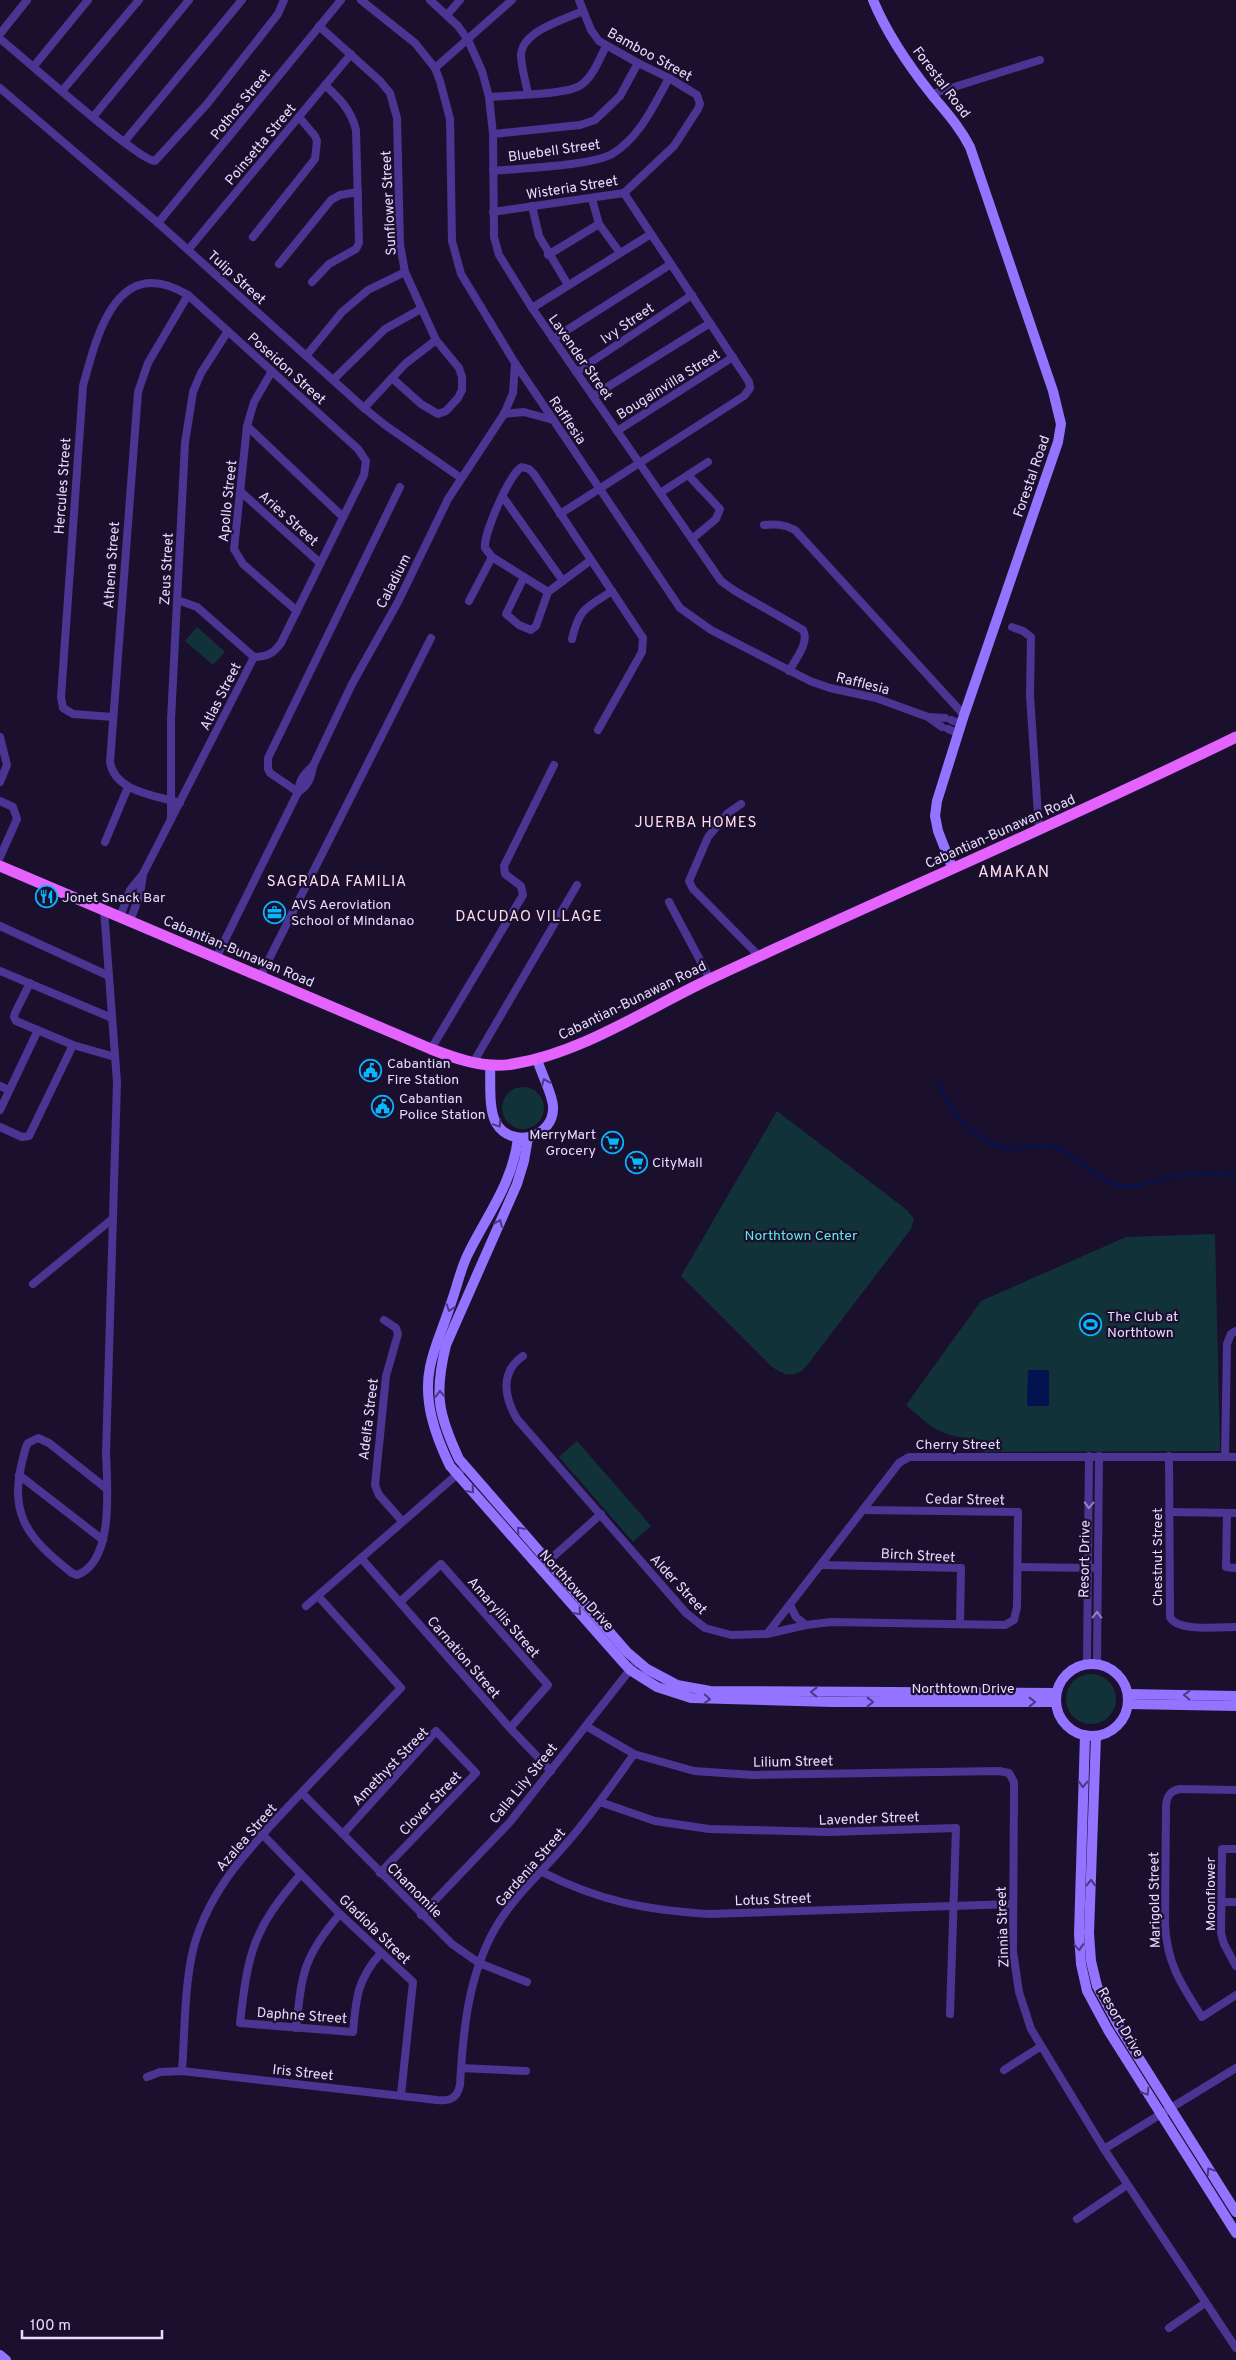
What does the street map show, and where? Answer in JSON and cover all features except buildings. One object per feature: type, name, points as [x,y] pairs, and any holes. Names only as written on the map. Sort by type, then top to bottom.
[{"type":"main road","name":"Cabantian-Bunawan Road","points":[[0,866],[431,1049],[473,1062],[490,1065],[512,1064],[537,1059],[588,1039],[710,979],[952,867],[1039,830],[1236,737]]},
{"type":"street","points":[[0,34],[28,0]]},
{"type":"street","points":[[34,66],[88,0]]},
{"type":"street","points":[[62,91],[139,0]]},
{"type":"street","points":[[93,117],[190,0]]},
{"type":"street","points":[[124,142],[242,0]]},
{"type":"street","points":[[0,39],[124,142],[148,160],[155,161],[207,104],[278,14],[284,0]]},
{"type":"street","name":"Pothos Street","points":[[158,223],[341,0]]},
{"type":"street","name":"Rafflesia","points":[[361,0],[415,43],[435,68],[445,95],[450,119],[452,241],[461,274],[515,363],[680,608],[710,630],[789,671],[830,688],[876,698],[928,717],[956,722]]},
{"type":"street","name":"Lavender Street","points":[[430,0],[447,15],[468,40],[482,71],[489,97],[493,134],[494,237],[500,256],[553,339],[727,587],[803,630],[806,638],[804,644],[789,671]]},
{"type":"street","points":[[447,15],[460,0]]},
{"type":"street","points":[[435,68],[512,0]]},
{"type":"street","name":"Bamboo Street","points":[[579,0],[594,36],[606,46],[669,78],[697,95],[700,100]]},
{"type":"street","name":"Forestal Road","points":[[873,0],[886,27],[932,94],[954,119],[970,148],[1053,391],[1061,424],[1058,442],[956,722],[935,816],[938,830],[952,867]]},
{"type":"street","points":[[528,94],[521,54],[524,45],[530,36],[583,11]]},
{"type":"street","name":"Sunflower Street","points":[[320,26],[390,93],[397,118],[400,245],[405,272],[436,340],[459,368],[462,377],[462,390],[446,412],[438,414],[431,411],[392,378]]},
{"type":"street","points":[[489,97],[567,91],[582,85],[594,70],[606,46]]},
{"type":"street","name":"Poinsetta Street","points":[[188,250],[351,54]]},
{"type":"street","points":[[932,94],[1040,60]]},
{"type":"street","points":[[493,134],[580,125],[595,120],[620,96],[638,63]]},
{"type":"street","name":"Bluebell Street","points":[[494,171],[589,161],[611,154],[628,142],[646,120],[669,78]]},
{"type":"street","points":[[312,282],[329,264],[353,252],[358,246],[356,130],[353,115],[342,101],[325,85]]},
{"type":"street","name":"Tulip Street","points":[[0,88],[158,223],[364,408],[461,478]]},
{"type":"street","name":"Wisteria Street","points":[[493,212],[624,193],[674,146],[698,110],[700,100]]},
{"type":"street","points":[[252,237],[315,159],[317,141],[299,117]]},
{"type":"street","points":[[279,264],[331,200],[340,195],[358,192]]},
{"type":"street","points":[[560,514],[748,392],[750,385],[624,193]]},
{"type":"street","points":[[592,198],[599,224],[620,252]]},
{"type":"street","points":[[532,206],[535,226],[548,255],[568,285]]},
{"type":"street","points":[[548,255],[599,224]]},
{"type":"street","points":[[532,308],[651,234]]},
{"type":"street","points":[[553,339],[671,264]]},
{"type":"street","points":[[306,356],[342,312],[368,290],[405,272]]},
{"type":"street","name":"Hercules Street","points":[[113,717],[73,714],[63,708],[61,704],[83,386],[101,328],[122,294],[130,288],[149,282],[170,285],[188,295]]},
{"type":"street","name":"Poseidon Street","points":[[188,295],[358,449],[366,461]]},
{"type":"street","name":"Athena Street","points":[[180,803],[128,787],[118,781],[111,769],[113,717],[138,392],[148,363],[188,295]]},
{"type":"street","name":"Ivy Street","points":[[576,372],[692,295]]},
{"type":"street","points":[[333,380],[385,328],[421,309]]},
{"type":"street","points":[[593,396],[710,323]]},
{"type":"street","name":"Zeus Street","points":[[172,819],[171,720],[185,443],[189,412],[200,373],[228,331]]},
{"type":"street","points":[[364,408],[392,378],[436,340]]},
{"type":"street","name":"Bougainvilla Street","points":[[617,431],[733,357]]},
{"type":"street","name":"Caladium","points":[[216,958],[298,792],[308,784],[313,766],[352,684],[398,602],[439,516],[461,478],[504,414],[513,394],[515,363]]},
{"type":"street","name":"Apollo Street","points":[[272,371],[254,402],[247,426],[234,542],[236,555],[243,564],[297,611]]},
{"type":"street","points":[[504,414],[524,412],[553,420]]},
{"type":"street","points":[[247,426],[343,517]]},
{"type":"street","name":"Atlas Street","points":[[125,919],[140,894],[143,874],[254,657],[268,655],[278,648],[364,475],[366,461]]},
{"type":"street","points":[[660,493],[708,462]]},
{"type":"street","points":[[548,592],[492,556],[484,548],[485,538],[503,497],[518,469],[525,467],[534,474],[640,634],[643,648],[598,730]]},
{"type":"street","points":[[688,475],[720,509],[716,519],[692,539]]},
{"type":"street","points":[[298,792],[270,773],[268,758],[400,487]]},
{"type":"street","name":"Aries Street","points":[[241,492],[320,563]]},
{"type":"street","points":[[503,497],[563,581]]},
{"type":"street","points":[[764,525],[787,525],[794,530],[956,722]]},
{"type":"street","points":[[469,601],[492,556]]},
{"type":"street","points":[[524,576],[506,612],[509,619],[526,629],[534,628],[548,592],[591,560]]},
{"type":"street","points":[[572,639],[576,620],[583,611],[612,591]]},
{"type":"street","points":[[177,600],[196,607],[254,657]]},
{"type":"street","points":[[1012,626],[1023,630],[1031,637],[1030,695],[1039,830]]},
{"type":"street","points":[[260,977],[431,638]]},
{"type":"street","name":"Rafflesia","points":[[928,717],[945,728],[956,722]]},
{"type":"street","points":[[0,737],[7,765],[0,782]]},
{"type":"street","points":[[431,1049],[523,895],[521,886],[505,874],[504,866],[554,766]]},
{"type":"street","points":[[105,842],[128,787]]},
{"type":"street","points":[[0,801],[12,807],[17,819],[0,857]]},
{"type":"street","points":[[741,804],[728,813],[708,837],[689,881],[692,889],[760,957]]},
{"type":"street","points":[[473,1062],[577,885]]},
{"type":"street","points":[[669,902],[710,979]]},
{"type":"street","points":[[104,910],[117,1082],[111,1220],[106,1453],[108,1520],[102,1540],[88,1569],[77,1575],[66,1568],[26,1528],[16,1494],[28,1443],[38,1438],[43,1439],[107,1489]]},
{"type":"street","points":[[0,926],[109,976]]},
{"type":"street","points":[[0,972],[112,1018]]},
{"type":"street","points":[[30,984],[14,1018],[16,1021],[73,1045],[115,1057]]},
{"type":"street","points":[[0,1110],[38,1030]]},
{"type":"street","points":[[0,1127],[22,1138],[30,1136],[73,1045]]},
{"type":"street","points":[[490,1065],[494,1119],[506,1134],[523,1138],[535,1136],[546,1127],[553,1113],[552,1099],[537,1059]]},
{"type":"street","points":[[0,1086],[10,1090]]},
{"type":"street","name":"Northtown Drive","points":[[523,1138],[517,1169],[446,1345],[440,1369],[440,1407],[444,1428],[459,1459],[627,1652],[634,1666]]},
{"type":"street","name":"Northtown Drive","points":[[517,1169],[465,1261],[430,1367],[428,1387],[436,1431],[450,1466],[539,1568],[634,1666],[662,1679],[692,1689],[1056,1698]]},
{"type":"street","points":[[33,1284],[111,1220]]},
{"type":"street","name":"Adelfa Street","points":[[384,1320],[396,1328],[398,1334],[387,1371],[374,1485],[379,1495],[402,1521]]},
{"type":"street","points":[[1226,1456],[1227,1344],[1231,1334],[1236,1331]]},
{"type":"street","name":"Alder Street","points":[[523,1356],[511,1366],[508,1373],[506,1384],[509,1406],[535,1442],[601,1514],[694,1621],[705,1628],[717,1633],[731,1635],[767,1634],[806,1625],[831,1622],[1005,1625],[1014,1620]]},
{"type":"street","points":[[1226,1395],[1236,1395]]},
{"type":"street","name":"Cherry Street","points":[[767,1634],[899,1463],[909,1456],[1236,1457]]},
{"type":"street","name":"Resort Drive","points":[[1089,1456],[1088,1568],[1092,1663]]},
{"type":"street","name":"Resort Drive","points":[[1092,1663],[1098,1568],[1099,1456]]},
{"type":"street","name":"Chestnut Street","points":[[1170,1456],[1168,1612],[1172,1622],[1182,1626],[1236,1627]]},
{"type":"street","points":[[306,1606],[466,1467]]},
{"type":"street","points":[[19,1475],[102,1540]]},
{"type":"street","name":"Cedar Street","points":[[863,1510],[1018,1512],[1017,1607],[1014,1620]]},
{"type":"street","points":[[1169,1512],[1236,1513]]},
{"type":"street","points":[[1227,1513],[1226,1567],[1236,1568]]},
{"type":"street","points":[[539,1568],[601,1514]]},
{"type":"street","name":"Carnation Street","points":[[361,1558],[510,1728],[551,1771]]},
{"type":"street","name":"Amaryllis Street","points":[[400,1602],[441,1564],[548,1685],[510,1728]]},
{"type":"street","name":"Birch Street","points":[[821,1565],[961,1568],[960,1624]]},
{"type":"street","points":[[1018,1567],[1098,1568]]},
{"type":"street","name":"Azalea Street","points":[[182,2071],[190,1970],[194,1947],[211,1903],[222,1883],[237,1862],[262,1834],[401,1688],[318,1596]]},
{"type":"street","points":[[790,1605],[796,1617],[806,1625]]},
{"type":"street","points":[[1092,1663],[1108,1667],[1117,1674],[1124,1683],[1128,1699],[1124,1716],[1117,1725],[1108,1732],[1096,1736],[1085,1736],[1072,1731],[1062,1721],[1056,1698],[1060,1682],[1066,1673],[1076,1667],[1092,1663]]},
{"type":"street","name":"Calla Lily Street","points":[[421,1915],[510,1822],[634,1666]]},
{"type":"street","points":[[1128,1699],[1236,1696]]},
{"type":"street","points":[[1128,1699],[1236,1706]]},
{"type":"street","name":"Lilium Street","points":[[586,1726],[634,1754],[686,1769],[726,1773],[998,1771],[1009,1773]]},
{"type":"street","name":"Amethyst Street","points":[[343,1834],[436,1731],[476,1773]]},
{"type":"street","name":"Resort Drive","points":[[1085,1736],[1079,1901],[1081,1964],[1087,1991],[1108,2030],[1236,2233]]},
{"type":"street","name":"Resort Drive","points":[[1096,1736],[1090,1902],[1091,1961],[1097,1986],[1118,2025],[1236,2212]]},
{"type":"street","name":"Gardenia Street","points":[[456,2096],[460,2085],[469,1998],[479,1962],[496,1926],[510,1905],[542,1872],[600,1802],[634,1754]]},
{"type":"street","name":"Clover Street","points":[[380,1872],[476,1773]]},
{"type":"street","name":"Zinnia Street","points":[[1009,1773],[1014,1782],[1013,1951],[1025,2012],[1040,2047],[1104,2149],[1236,2348]]},
{"type":"street","name":"Marigold Street","points":[[1236,1790],[1180,1789],[1170,1793],[1166,1804],[1165,1924],[1166,1942],[1173,1969],[1202,2017],[1236,1995]]},
{"type":"street","name":"Chamomile","points":[[302,1793],[421,1915],[452,1944],[479,1962],[527,1982]]},
{"type":"street","name":"Lavender Street","points":[[600,1802],[654,1822],[709,1829],[829,1832],[956,1828],[950,2014]]},
{"type":"street","name":"Gladiola Street","points":[[262,1834],[340,1914],[413,1982],[401,2095]]},
{"type":"street","name":"Moonflower","points":[[1236,1849],[1222,1849],[1221,1933],[1224,1944],[1236,1966]]},
{"type":"street","name":"Lotus Street","points":[[542,1872],[600,1898],[624,1904],[678,1912],[709,1914],[1013,1904]]},
{"type":"street","name":"Daphne Street","points":[[301,1874],[269,1914],[257,1935],[245,1976],[240,2023],[353,2032],[356,2001],[361,1980],[380,1953]]},
{"type":"street","points":[[1079,1901],[1090,1902]]},
{"type":"street","points":[[1222,1902],[1236,1902]]},
{"type":"street","points":[[296,2028],[304,1969],[316,1944],[340,1914]]},
{"type":"street","points":[[1004,2070],[1040,2047]]},
{"type":"street","points":[[461,2068],[526,2072]]},
{"type":"street","points":[[1104,2149],[1235,2070]]},
{"type":"street","name":"Iris Street","points":[[147,2077],[160,2072],[182,2071],[446,2101],[456,2096]]},
{"type":"street","points":[[1076,2219],[1127,2184]]},
{"type":"street","points":[[1169,2328],[1205,2303]]},
{"type":"street","points":[[0,2355],[6,2360]]},
{"type":"green space","points":[[197,627],[225,652],[213,665],[185,641]]},
{"type":"green space","points":[[527,1087],[535,1090],[541,1096],[544,1108],[541,1120],[535,1126],[519,1129],[511,1126],[505,1120],[502,1104],[505,1096],[511,1090]]},
{"type":"green space","name":"Northtown Center","points":[[777,1111],[907,1210],[914,1219],[911,1229],[805,1368],[792,1375],[783,1373],[770,1365],[681,1276]]},
{"type":"green space","name":"The Club at Northtown","points":[[1215,1234],[1220,1451],[983,1452],[983,1440],[958,1437],[940,1431],[906,1405],[981,1301],[1126,1237]]},
{"type":"green space","points":[[577,1441],[651,1526],[633,1542],[559,1457]]},
{"type":"green space","points":[[1091,1674],[1100,1676],[1111,1685],[1116,1699],[1114,1708],[1105,1719],[1091,1724],[1082,1722],[1071,1713],[1066,1699],[1068,1690],[1077,1679]]},
{"type":"shaded area","points":[[1028,1370],[1049,1370],[1049,1406],[1027,1406]]},
{"type":"waterway","points":[[938,1082],[956,1115],[974,1132],[988,1141],[1010,1149],[1038,1145],[1055,1147],[1069,1154],[1109,1182],[1130,1186],[1184,1175],[1225,1175],[1236,1173]]},
{"type":"place","name":"Jonet Snack Bar","points":[[46,897]]},
{"type":"place","name":"AVS Aeroviation School of Mindanao","points":[[275,912]]},
{"type":"place","name":"Cabantian Fire Station","points":[[371,1071]]},
{"type":"place","name":"Cabantian Police Station","points":[[383,1106]]},
{"type":"place","name":"MerryMart Grocery","points":[[612,1142]]},
{"type":"place","name":"CityMall","points":[[636,1162]]},
{"type":"place","name":"The Club at Northtown","points":[[1091,1324]]},
{"type":"district","name":"JUERBA HOMES","points":[[696,822]]},
{"type":"district","name":"AMAKAN","points":[[1014,871]]},
{"type":"district","name":"SAGRADA FAMILIA","points":[[337,881]]},
{"type":"district","name":"DACUDAO VILLAGE","points":[[529,916]]}]
